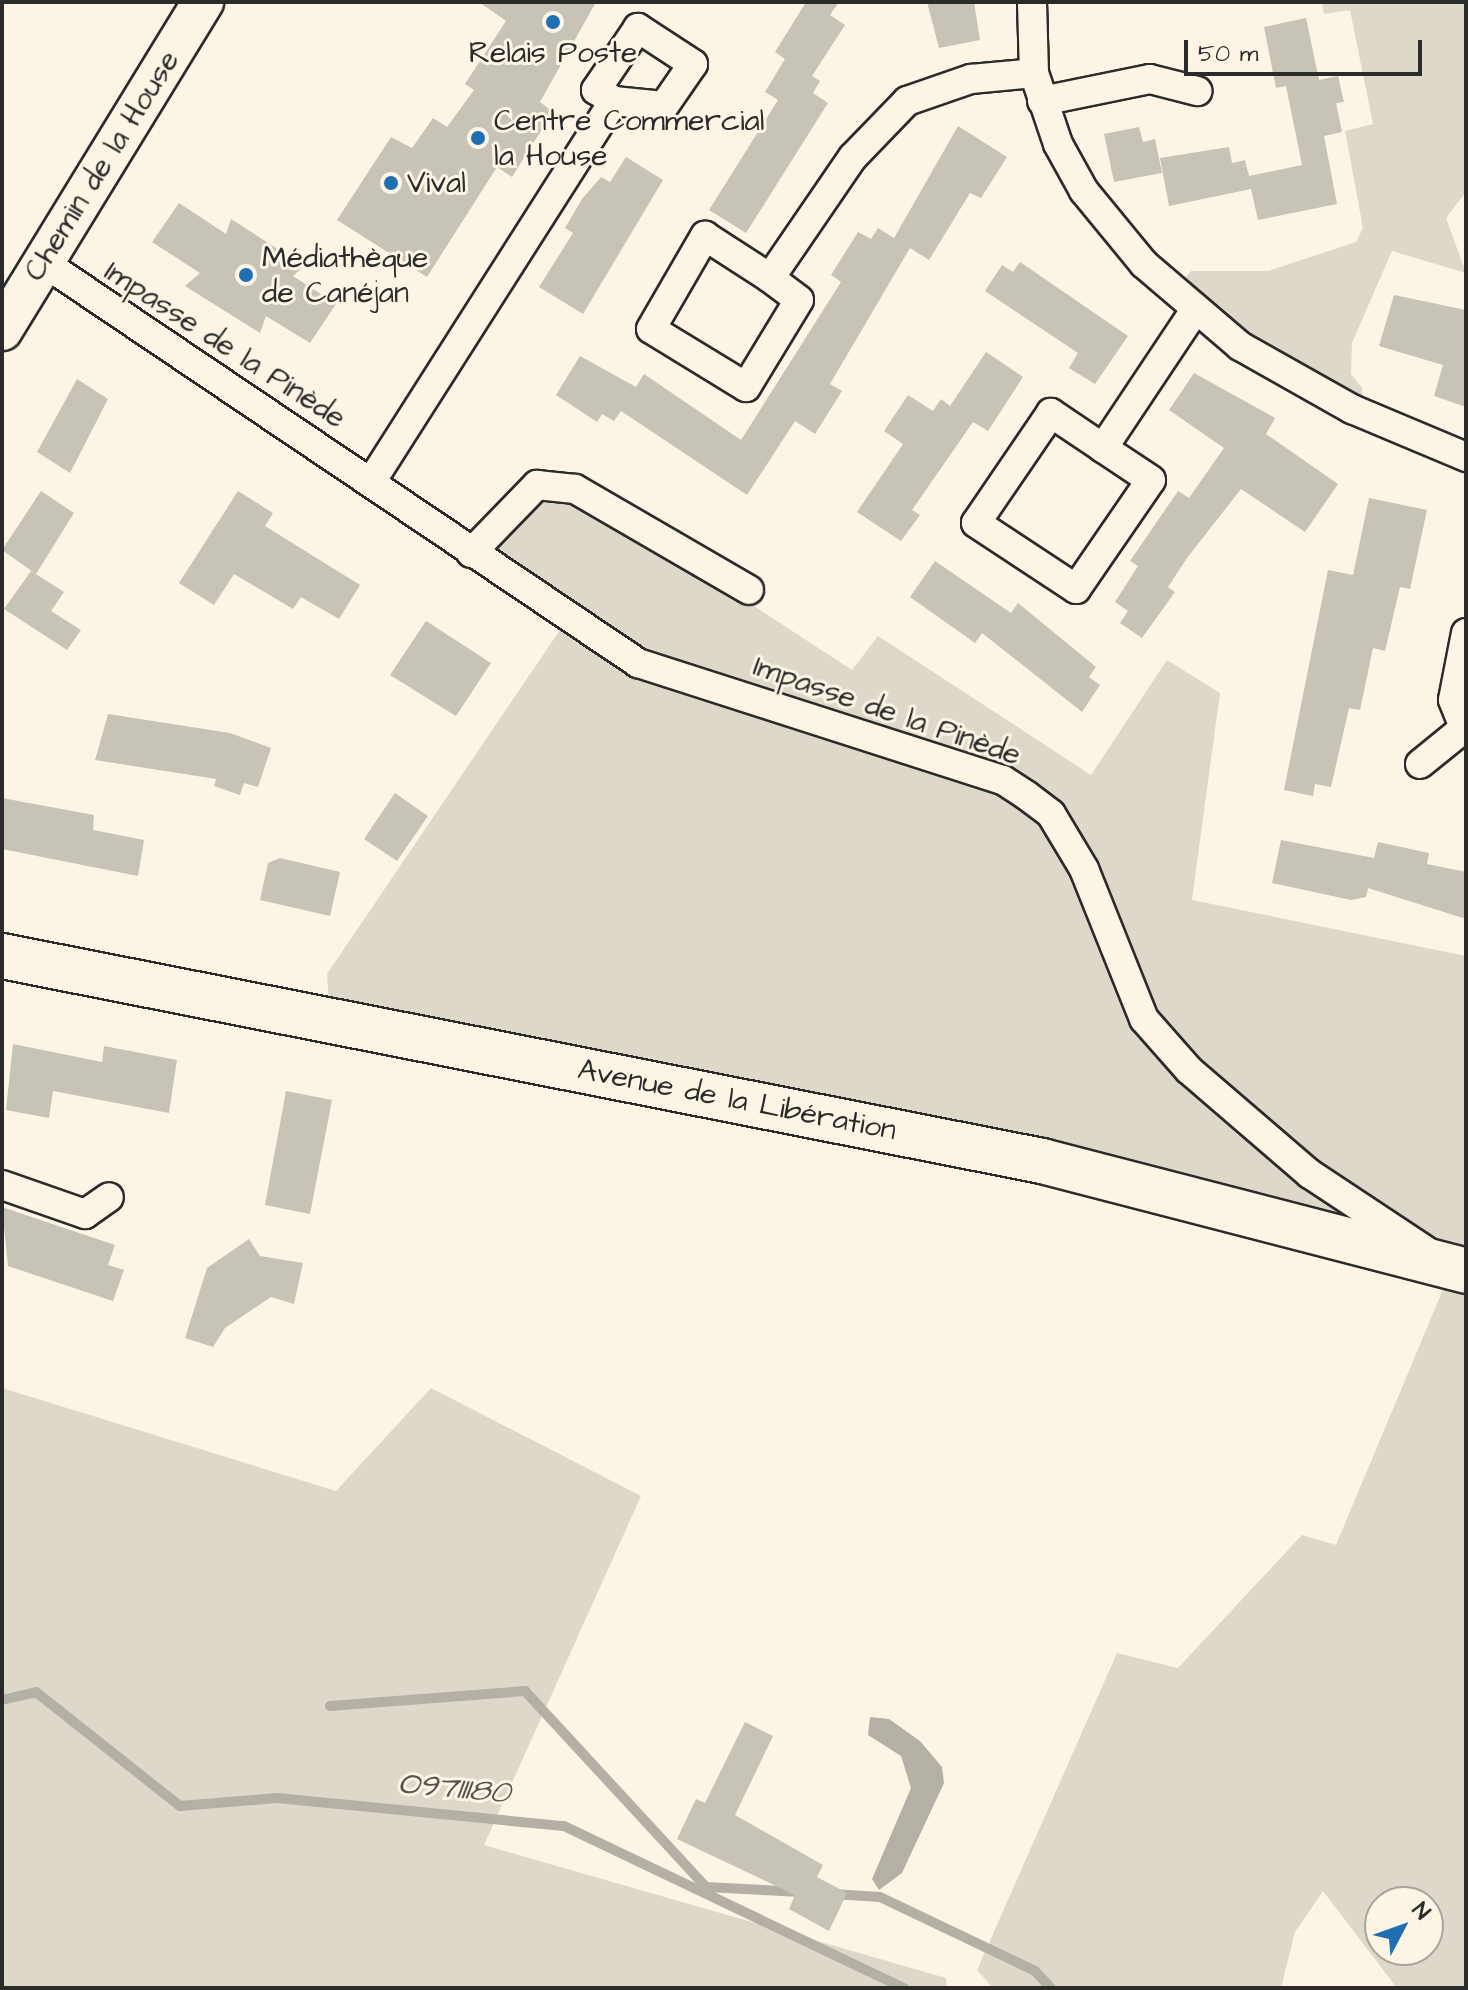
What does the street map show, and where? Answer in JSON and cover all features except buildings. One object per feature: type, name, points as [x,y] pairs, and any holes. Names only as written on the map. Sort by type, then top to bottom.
[{"type":"main road","name":"Avenue de la Libération","points":[[2,956],[1042,1161],[1460,1270]]},
{"type":"street","name":"Chemin de la House","points":[[2,330],[203,2]]},
{"type":"street","points":[[1032,2],[1034,73],[1042,101],[1084,191],[1144,264],[1195,310],[1302,382],[1466,457]]},
{"type":"street","points":[[770,278],[853,157],[907,101],[971,79],[1034,73]]},
{"type":"street","points":[[1042,101],[1150,79],[1197,91]]},
{"type":"street","points":[[371,482],[614,101]]},
{"type":"street","points":[[705,236],[770,278],[799,300],[746,387],[651,329],[705,236]]},
{"type":"street","name":"Impasse de la Pinède","points":[[43,262],[638,663],[1003,780],[1026,795],[1063,832],[1144,1019],[1189,1070],[1310,1174],[1460,1270]]},
{"type":"street","points":[[1103,448],[1195,310]]},
{"type":"street","points":[[1051,413],[1103,448],[1151,480],[1076,589],[976,523],[1051,413]]},
{"type":"street","points":[[471,553],[537,485],[575,489],[749,590]]},
{"type":"street","points":[[1420,764],[1465,730],[1453,700],[1466,633]]},
{"type":"street","points":[[2,1185],[85,1214],[109,1197]]},
{"type":"shaded area","points":[[1322,2],[1466,2],[1466,192],[1446,218],[1466,273],[1392,251],[1352,343],[1351,374],[1362,388],[1364,413],[1174,291],[1191,271],[1268,271],[1356,242],[1363,228],[1345,131],[1373,124],[1350,10],[1324,14]]},
{"type":"shaded area","points":[[537,485],[575,489],[852,670],[878,636],[1091,775],[1167,660],[1220,693],[1192,900],[1466,956],[1466,1988],[1397,1988],[1380,1966],[1444,1966],[1444,1886],[1364,1886],[1364,1945],[1323,1891],[1295,1932],[1281,1988],[993,1988],[977,1970],[1117,1653],[1178,1668],[1302,1535],[1336,1545],[1452,1268],[330,1019],[327,974],[568,618],[471,553]]},
{"type":"shaded area","points":[[2,1388],[336,1491],[431,1388],[641,1496],[484,1845],[946,1978],[947,1988],[2,1988]]},
{"type":"shaded area","points":[[870,1717],[889,1719],[920,1741],[942,1767],[944,1783],[902,1873],[879,1890],[872,1879],[911,1788],[901,1756],[868,1735]]},
{"type":"waterway","points":[[330,1706],[525,1691],[706,1887],[801,1892]]},
{"type":"waterway","name":"O9711180","points":[[2,1700],[36,1692],[180,1806],[277,1798],[564,1826],[904,1988]]},
{"type":"waterway","points":[[833,1894],[880,1897],[1035,1971],[1051,1988]]},
{"type":"place","name":"Relais Poste","points":[[553,22]]},
{"type":"place","name":"Centre Commercial la House","points":[[478,138]]},
{"type":"place","name":"Vival","points":[[391,183]]},
{"type":"place","name":"Médiathèque de Canéjan","points":[[246,275]]}]
